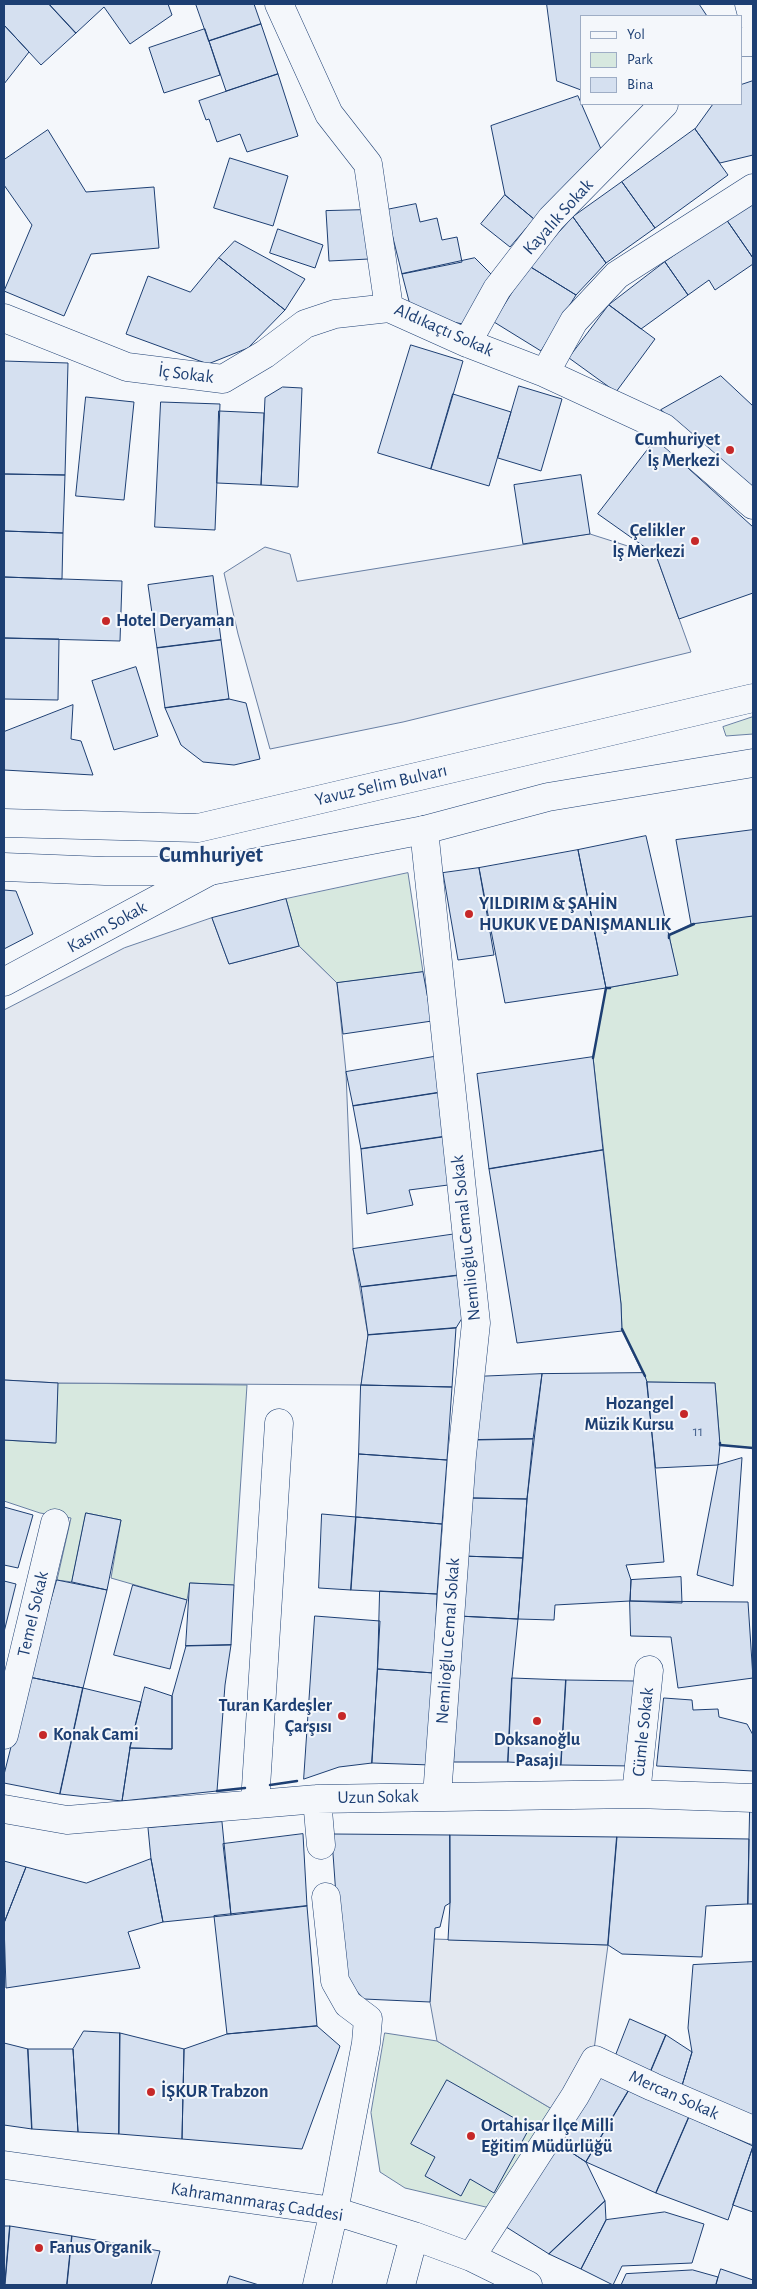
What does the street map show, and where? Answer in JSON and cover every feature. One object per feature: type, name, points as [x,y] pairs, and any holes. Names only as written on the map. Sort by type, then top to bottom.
[{"type":"street","name":"Aldıkaçtı Sokak","points":[[279,4],[329,114],[368,164],[389,308],[467,343],[545,373],[664,428],[753,505]]},
{"type":"street","points":[[749,4],[753,19]]},
{"type":"street","name":"Kayalık Sokak","points":[[467,343],[497,289],[551,220],[663,105]]},
{"type":"street","points":[[545,373],[574,321],[617,275],[753,188]]},
{"type":"street","name":"İç Sokak","points":[[4,318],[127,367],[223,379],[265,354],[305,324],[334,314],[389,308]]},
{"type":"street","name":"Yavuz Selim Bulvarı","points":[[4,823],[198,828],[753,698]]},
{"type":"street","points":[[4,867],[105,871],[210,871],[424,830],[548,797],[753,763]]},
{"type":"street","name":"Nemlioğlu Cemal Sokak","points":[[424,830],[476,1323],[462,1455],[437,1796]]},
{"type":"street","name":"Kasım Sokak","points":[[4,982],[210,871]]},
{"type":"street","points":[[255,1803],[279,1423]]},
{"type":"street","name":"Temel Sokak","points":[[4,1734],[54,1523]]},
{"type":"street","name":"Cümle Sokak","points":[[636,1794],[649,1670]]},
{"type":"street","name":"Uzun Sokak","points":[[4,1809],[67,1820],[317,1799],[636,1794],[753,1798]]},
{"type":"street","points":[[317,1799],[321,1845]]},
{"type":"street","points":[[317,2285],[334,2211],[366,2043],[368,2019],[348,2004],[335,1981],[326,1897]]},
{"type":"street","name":"Mercan Sokak","points":[[471,2257],[575,2096],[595,2060],[753,2130]]},
{"type":"street","name":"Kahramanmaraş Caddesi","points":[[4,2165],[334,2211],[414,2236],[471,2257],[528,2285]]},
{"type":"street","points":[[401,2285],[414,2236]]},
{"type":"green space","points":[[753,717],[753,734],[726,736],[723,727]]},
{"type":"green space","points":[[408,873],[423,972],[337,983],[299,946],[286,899]]},
{"type":"green space","points":[[753,916],[753,1448],[720,1445],[715,1383],[647,1382],[622,1331],[621,1304],[593,1057],[606,988],[677,975],[669,935],[691,924]]},
{"type":"green space","points":[[58,1383],[247,1385],[234,1585],[190,1583],[187,1600],[111,1578],[121,1520],[86,1513],[72,1582],[57,1580],[71,1518],[40,1513],[4,1501],[4,1440],[55,1443]]},
{"type":"green space","points":[[385,2033],[437,2041],[557,2112],[490,2208],[405,2188],[380,2172],[371,2113]]},
{"type":"shaded area","points":[[590,534],[656,555],[691,652],[403,722],[270,749],[238,634],[224,573],[265,547],[290,554],[297,581]]},
{"type":"shaded area","points":[[212,918],[229,964],[299,946],[337,983],[346,1072],[353,1249],[368,1335],[361,1385],[58,1383],[4,1380],[4,1010],[124,948]]},
{"type":"shaded area","points":[[434,1939],[608,1945],[594,2050],[557,2112],[437,2041],[430,2002]]},
{"type":"building","points":[[4,4],[49,4],[76,33],[41,65],[4,25]]},
{"type":"building","points":[[49,4],[168,4],[172,15],[130,44],[104,7],[76,33]]},
{"type":"building","points":[[196,4],[254,4],[261,24],[209,41]]},
{"type":"building","points":[[547,4],[699,4],[706,15],[580,15],[580,90],[557,81]]},
{"type":"building","points":[[261,24],[278,74],[226,91],[209,41]]},
{"type":"building","points":[[4,25],[29,52],[4,84]]},
{"type":"building","points":[[205,29],[220,75],[164,93],[149,48]]},
{"type":"building","points":[[278,74],[298,136],[247,152],[240,134],[217,142],[209,119],[206,120],[199,101]]},
{"type":"building","points":[[753,81],[753,155],[720,163],[695,129],[712,105],[742,105],[742,85]]},
{"type":"building","points":[[578,96],[580,105],[582,105],[604,156],[534,219],[505,195],[491,126]]},
{"type":"building","points":[[695,129],[728,175],[655,228],[622,182]]},
{"type":"building","points":[[48,130],[86,192],[154,187],[159,248],[91,254],[64,316],[4,291],[32,225],[4,185],[4,160]]},
{"type":"building","points":[[230,158],[288,176],[273,226],[214,208]]},
{"type":"building","points":[[622,182],[655,228],[606,263],[573,217]]},
{"type":"building","points":[[505,195],[534,219],[510,247],[481,224]]},
{"type":"building","points":[[753,200],[753,258],[726,219]]},
{"type":"building","points":[[416,204],[420,222],[437,218],[442,240],[457,237],[462,262],[402,274],[386,210]]},
{"type":"building","points":[[366,210],[369,259],[329,261],[326,211]]},
{"type":"building","points":[[573,217],[606,263],[576,295],[529,266]]},
{"type":"building","points":[[726,219],[753,258],[753,264],[715,290],[709,280],[688,295],[665,262]]},
{"type":"building","points":[[278,229],[323,245],[315,268],[270,253]]},
{"type":"building","points":[[235,241],[305,279],[285,310],[219,258]]},
{"type":"building","points":[[219,258],[285,310],[248,348],[208,364],[126,334],[148,276],[190,292]]},
{"type":"building","points":[[475,258],[493,276],[468,325],[432,318],[410,305],[402,274]]},
{"type":"building","points":[[665,262],[688,295],[641,329],[609,305]]},
{"type":"building","points":[[529,266],[576,295],[541,351],[494,322]]},
{"type":"building","points":[[609,305],[655,339],[616,392],[569,358]]},
{"type":"building","points":[[411,345],[463,361],[431,469],[378,453]]},
{"type":"building","points":[[4,361],[68,363],[65,475],[4,474]]},
{"type":"building","name":"Cumhuriyet İş Merkezi","points":[[721,376],[753,406],[753,489],[661,410]]},
{"type":"building","points":[[519,386],[562,399],[541,471],[498,458]]},
{"type":"building","points":[[283,387],[302,388],[298,487],[261,485],[265,398]]},
{"type":"building","points":[[453,394],[511,412],[489,486],[431,469]]},
{"type":"building","points":[[86,397],[134,402],[124,500],[76,496]]},
{"type":"building","points":[[161,402],[220,404],[215,530],[155,527]]},
{"type":"building","points":[[219,411],[264,413],[261,485],[217,483]]},
{"type":"building","name":"Çelikler İş Merkezi","points":[[656,439],[753,527],[753,593],[679,619],[656,555],[598,514]]},
{"type":"building","points":[[4,474],[65,475],[63,533],[4,531]]},
{"type":"building","points":[[581,475],[590,534],[523,544],[514,485]]},
{"type":"building","points":[[4,531],[63,533],[62,579],[4,577]]},
{"type":"building","points":[[213,576],[221,640],[157,648],[148,585]]},
{"type":"building","points":[[4,577],[122,581],[120,641],[4,638]]},
{"type":"building","points":[[4,638],[59,639],[58,700],[4,699]]},
{"type":"building","points":[[221,640],[229,699],[165,708],[157,648]]},
{"type":"building","points":[[136,667],[158,736],[114,750],[92,681]]},
{"type":"building","points":[[229,699],[246,703],[260,759],[234,765],[203,762],[181,745],[165,708]]},
{"type":"building","points":[[73,705],[71,739],[81,741],[93,775],[4,770],[4,732]]},
{"type":"building","points":[[753,830],[753,916],[691,924],[676,840]]},
{"type":"building","points":[[646,836],[678,975],[606,988],[578,850]]},
{"type":"building","points":[[578,850],[606,988],[505,1003],[479,868]]},
{"type":"building","name":"YILDIRIM & ŞAHİN HUKUK VE DANIŞMANLIK","points":[[479,868],[494,955],[458,960],[443,873]]},
{"type":"building","points":[[4,890],[16,891],[33,934],[4,949]]},
{"type":"building","points":[[286,899],[299,946],[229,964],[212,918]]},
{"type":"building","points":[[423,972],[432,1021],[343,1034],[337,983]]},
{"type":"building","points":[[439,1056],[443,1092],[353,1106],[346,1072]]},
{"type":"building","points":[[593,1057],[603,1150],[489,1169],[477,1074]]},
{"type":"building","points":[[443,1092],[449,1136],[361,1149],[353,1106]]},
{"type":"building","points":[[449,1136],[456,1184],[409,1190],[413,1205],[367,1214],[361,1149]]},
{"type":"building","points":[[603,1150],[621,1304],[622,1331],[517,1343],[489,1169]]},
{"type":"building","points":[[463,1233],[470,1274],[361,1287],[353,1249]]},
{"type":"building","points":[[470,1274],[472,1302],[456,1328],[368,1335],[361,1287]]},
{"type":"building","points":[[456,1328],[452,1387],[361,1385],[368,1335]]},
{"type":"building","points":[[644,1373],[647,1382],[664,1562],[626,1565],[631,1580],[630,1601],[555,1605],[554,1620],[518,1619],[527,1499],[542,1374]]},
{"type":"building","points":[[542,1374],[533,1439],[474,1440],[473,1377]]},
{"type":"building","points":[[4,1380],[58,1383],[56,1443],[4,1440]]},
{"type":"building","name":"Hozangel Müzik Kursu","points":[[647,1382],[715,1383],[720,1445],[718,1465],[656,1468]]},
{"type":"building","points":[[361,1385],[452,1387],[447,1460],[359,1454]]},
{"type":"building","points":[[533,1439],[527,1499],[472,1498],[474,1440]]},
{"type":"building","points":[[359,1454],[447,1460],[442,1524],[356,1517]]},
{"type":"building","points":[[742,1458],[733,1586],[697,1575],[718,1465]]},
{"type":"building","points":[[472,1498],[527,1499],[523,1558],[461,1556]]},
{"type":"building","points":[[4,1507],[33,1515],[18,1568],[4,1565]]},
{"type":"building","points":[[86,1513],[121,1520],[107,1590],[72,1582]]},
{"type":"building","points":[[322,1514],[356,1517],[351,1590],[319,1588]]},
{"type":"building","points":[[356,1517],[442,1524],[437,1594],[351,1590]]},
{"type":"building","points":[[461,1556],[523,1558],[518,1619],[458,1616]]},
{"type":"building","points":[[681,1577],[682,1603],[630,1601],[631,1580]]},
{"type":"building","points":[[57,1580],[107,1590],[83,1688],[29,1677]]},
{"type":"building","points":[[4,1581],[16,1584],[4,1632]]},
{"type":"building","points":[[190,1583],[234,1585],[231,1645],[186,1646]]},
{"type":"building","points":[[133,1585],[187,1600],[170,1669],[114,1655]]},
{"type":"building","points":[[380,1591],[437,1594],[434,1673],[378,1669]]},
{"type":"building","points":[[630,1601],[748,1602],[753,1678],[678,1688],[671,1637],[631,1636]]},
{"type":"building","name":"Turan Kardeşler Çarşısı","points":[[315,1616],[380,1621],[372,1763],[339,1767],[304,1779]]},
{"type":"building","points":[[458,1616],[518,1619],[512,1678],[508,1762],[454,1762]]},
{"type":"building","points":[[231,1645],[225,1685],[217,1791],[122,1801],[130,1748],[172,1749],[172,1696],[186,1646]]},
{"type":"building","points":[[378,1669],[434,1673],[431,1765],[372,1763]]},
{"type":"building","name":"Konak Cami","points":[[29,1677],[83,1688],[60,1794],[4,1783],[4,1775]]},
{"type":"building","name":"Doksanoğlu Pasajı","points":[[512,1678],[566,1680],[561,1765],[508,1762]]},
{"type":"building","points":[[566,1680],[635,1681],[633,1766],[561,1765]]},
{"type":"building","points":[[145,1687],[172,1696],[172,1749],[130,1748]]},
{"type":"building","points":[[83,1688],[141,1702],[130,1748],[122,1801],[60,1794]]},
{"type":"building","points":[[664,1698],[692,1700],[693,1710],[718,1709],[719,1717],[747,1724],[753,1735],[753,1771],[657,1766]]},
{"type":"building","points":[[750,1811],[753,1811],[753,1904],[748,1904]]},
{"type":"building","points":[[222,1822],[231,1915],[163,1922],[151,1859],[148,1828]]},
{"type":"building","points":[[303,1834],[307,1906],[231,1915],[223,1844]]},
{"type":"building","points":[[332,1834],[450,1835],[450,1903],[445,1906],[440,1927],[435,1928],[430,2002],[364,1999],[342,1976]]},
{"type":"building","points":[[450,1835],[617,1837],[608,1945],[448,1940]]},
{"type":"building","points":[[617,1837],[749,1839],[748,1904],[706,1906],[702,1957],[622,1954],[608,1945]]},
{"type":"building","points":[[151,1859],[163,1922],[128,1932],[140,1968],[6,1988],[4,1923],[26,1867],[86,1883]]},
{"type":"building","points":[[4,1861],[26,1867],[4,1923]]},
{"type":"building","points":[[307,1906],[317,2026],[227,2034],[214,1916]]},
{"type":"building","points":[[753,1962],[753,2118],[681,2089],[692,2052],[688,2028],[693,1965]]},
{"type":"building","points":[[630,2019],[666,2035],[650,2073],[614,2060]]},
{"type":"building","points":[[317,2026],[340,2046],[302,2149],[182,2139],[184,2049],[227,2034]]},
{"type":"building","points":[[84,2031],[120,2033],[119,2134],[78,2132],[73,2049]]},
{"type":"building","name":"İŞKUR Trabzon","points":[[120,2033],[184,2049],[182,2139],[119,2134]]},
{"type":"building","points":[[666,2035],[692,2052],[681,2089],[650,2073]]},
{"type":"building","points":[[4,2043],[28,2049],[32,2129],[4,2125]]},
{"type":"building","points":[[28,2049],[73,2049],[78,2132],[32,2129]]},
{"type":"building","points":[[600,2075],[629,2090],[586,2162],[557,2143]]},
{"type":"building","name":"Ortahisar İlçe Milli Eğitim Müdürlüğü","points":[[447,2080],[530,2127],[494,2193],[470,2179],[461,2196],[425,2176],[435,2157],[411,2144]]},
{"type":"building","points":[[629,2090],[689,2117],[656,2193],[586,2162]]},
{"type":"building","points":[[689,2117],[753,2146],[728,2220],[656,2193]]},
{"type":"building","points":[[557,2143],[586,2162],[605,2201],[549,2254],[503,2225]]},
{"type":"building","points":[[753,2147],[753,2212],[733,2205]]},
{"type":"building","points":[[605,2201],[606,2220],[581,2269],[549,2254]]},
{"type":"building","points":[[665,2212],[704,2224],[692,2263],[622,2266],[613,2285],[581,2269],[606,2220]]},
{"type":"building","points":[[4,2226],[10,2226],[5,2285],[4,2285]]},
{"type":"building","points":[[10,2226],[72,2236],[67,2285],[5,2285]]},
{"type":"building","points":[[72,2236],[160,2251],[151,2285],[67,2285]]},
{"type":"building","points":[[721,2269],[753,2280],[753,2285],[716,2285]]},
{"type":"building","points":[[693,2270],[718,2277],[716,2285],[621,2285],[626,2274]]},
{"type":"building","points":[[230,2276],[259,2285],[227,2285]]},
{"type":"wall","points":[[669,938],[669,935],[694,924]]},
{"type":"wall","points":[[593,1058],[606,988],[610,988]]},
{"type":"wall","points":[[622,1329],[645,1376]]},
{"type":"wall","points":[[720,1443],[720,1445],[753,1448]]},
{"type":"wall","points":[[270,1785],[297,1781]]},
{"type":"wall","points":[[217,1791],[245,1788]]},
{"type":"place","name":"Cumhuriyet İş Merkezi","points":[[730,450]]},
{"type":"place","name":"Çelikler İş Merkezi","points":[[695,541]]},
{"type":"place","name":"Hotel Deryaman","points":[[106,621]]},
{"type":"place","name":"YILDIRIM & ŞAHİN HUKUK VE DANIŞMANLIK","points":[[469,914]]},
{"type":"place","name":"Hozangel Müzik Kursu","points":[[684,1414]]},
{"type":"place","name":"Turan Kardeşler Çarşısı","points":[[342,1716]]},
{"type":"place","name":"Doksanoğlu Pasajı","points":[[537,1721]]},
{"type":"place","name":"Konak Cami","points":[[43,1735]]},
{"type":"place","name":"İŞKUR Trabzon","points":[[151,2092]]},
{"type":"place","name":"Ortahisar İlçe Milli Eğitim Müdürlüğü","points":[[471,2136]]},
{"type":"place","name":"Fanus Organik","points":[[39,2248]]},
{"type":"district","name":"Cumhuriyet","points":[[211,855]]}]
